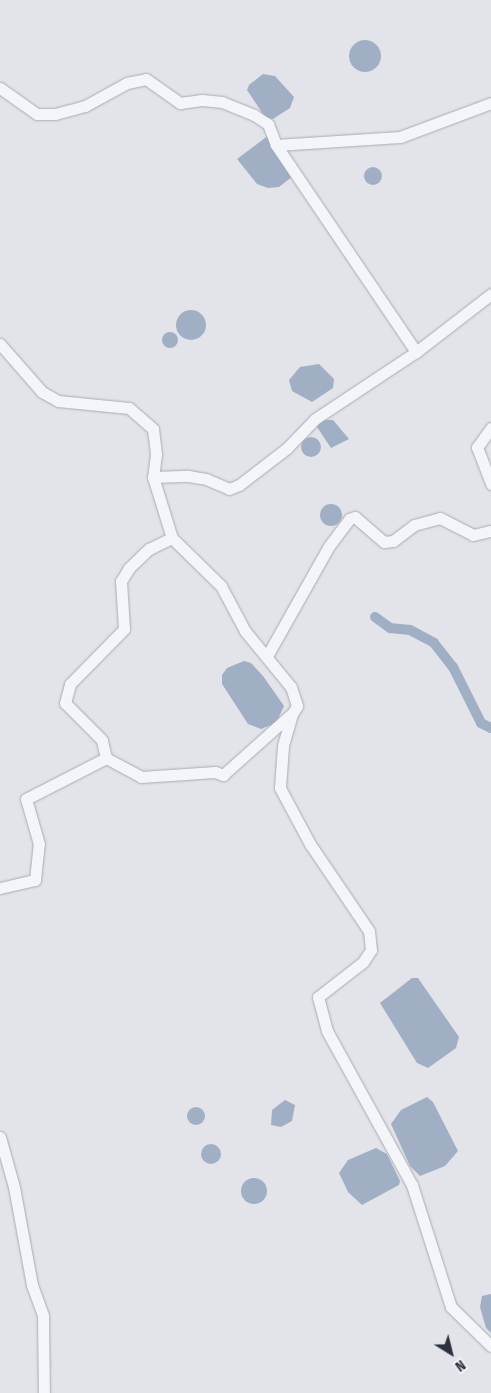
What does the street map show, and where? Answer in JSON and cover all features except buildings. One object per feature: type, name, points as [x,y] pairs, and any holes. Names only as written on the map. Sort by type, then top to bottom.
[{"type":"street","points":[[0,88],[37,114],[55,114],[85,106],[127,83],[146,79],[180,103],[202,100],[222,102],[254,115],[268,124],[276,145],[416,352]]},
{"type":"street","points":[[276,145],[400,136],[491,103]]},
{"type":"street","points":[[152,477],[188,476],[206,479],[229,489],[239,485],[287,448],[315,419],[416,352],[491,294]]},
{"type":"street","points":[[0,344],[42,392],[58,401],[113,405],[134,410],[153,429],[156,454],[152,477],[172,538],[222,586],[245,631],[291,687],[297,706],[292,714],[223,775],[215,772],[140,777],[106,758],[102,740],[65,703],[70,684],[124,629],[121,581],[129,568],[149,549],[172,538]]},
{"type":"street","points":[[491,428],[477,447],[491,484]]},
{"type":"street","points":[[267,656],[329,546],[348,519],[354,517],[384,542],[392,541],[414,525],[440,518],[473,535],[491,531]]},
{"type":"street","points":[[292,714],[284,746],[280,788],[310,844],[369,931],[371,950],[363,962],[318,997],[327,1031],[412,1185],[452,1307],[491,1346]]},
{"type":"street","points":[[0,888],[35,880],[39,844],[26,799],[106,758]]},
{"type":"street","points":[[0,1137],[14,1187],[32,1285],[42,1316],[44,1393]]},
{"type":"water","points":[[365,40],[371,41],[376,45],[380,50],[380,62],[376,67],[371,71],[365,72],[359,71],[354,67],[350,62],[349,56],[350,50],[354,45],[359,41]]},
{"type":"water","points":[[263,74],[275,76],[294,97],[290,108],[273,119],[265,117],[247,90],[249,85]]},
{"type":"water","points":[[269,135],[293,176],[279,187],[268,188],[257,184],[237,159]]},
{"type":"water","points":[[369,167],[377,167],[382,172],[380,183],[369,185],[364,180],[364,172]]},
{"type":"water","points":[[191,310],[202,314],[206,325],[202,336],[191,340],[180,336],[176,325],[180,314]]},
{"type":"water","points":[[170,332],[176,334],[178,340],[176,346],[170,348],[164,346],[162,340],[164,334]]},
{"type":"water","points":[[319,364],[334,379],[333,388],[312,402],[292,391],[289,380],[300,367]]},
{"type":"water","points":[[322,420],[333,420],[349,439],[331,448],[317,427]]},
{"type":"water","points":[[311,437],[318,440],[321,447],[318,454],[311,457],[304,454],[301,447],[304,440]]},
{"type":"water","points":[[331,504],[339,507],[342,515],[339,523],[331,526],[323,523],[320,515],[323,507]]},
{"type":"water","points":[[244,661],[251,663],[263,676],[284,706],[276,723],[261,729],[248,724],[222,684],[222,675],[227,668]]},
{"type":"water","points":[[412,978],[418,978],[459,1037],[456,1048],[428,1068],[417,1063],[380,1003]]},
{"type":"water","points":[[427,1097],[433,1102],[458,1151],[445,1166],[420,1176],[410,1166],[391,1124],[401,1110]]},
{"type":"water","points":[[285,1100],[295,1105],[292,1121],[281,1127],[271,1125],[272,1110]]},
{"type":"water","points":[[196,1107],[202,1110],[205,1116],[202,1122],[196,1125],[190,1122],[187,1116],[190,1110]]},
{"type":"water","points":[[211,1144],[218,1147],[221,1154],[218,1161],[211,1164],[204,1161],[201,1154],[204,1147]]},
{"type":"water","points":[[376,1148],[387,1154],[400,1181],[399,1185],[362,1205],[348,1192],[339,1173],[348,1160]]},
{"type":"water","points":[[254,1178],[263,1182],[267,1191],[263,1200],[254,1204],[245,1200],[241,1191],[245,1182]]},
{"type":"water","points":[[491,1294],[491,1333],[486,1328],[480,1307],[482,1296]]},
{"type":"waterway","points":[[375,617],[390,628],[410,630],[434,643],[453,667],[481,723],[491,728]]}]
